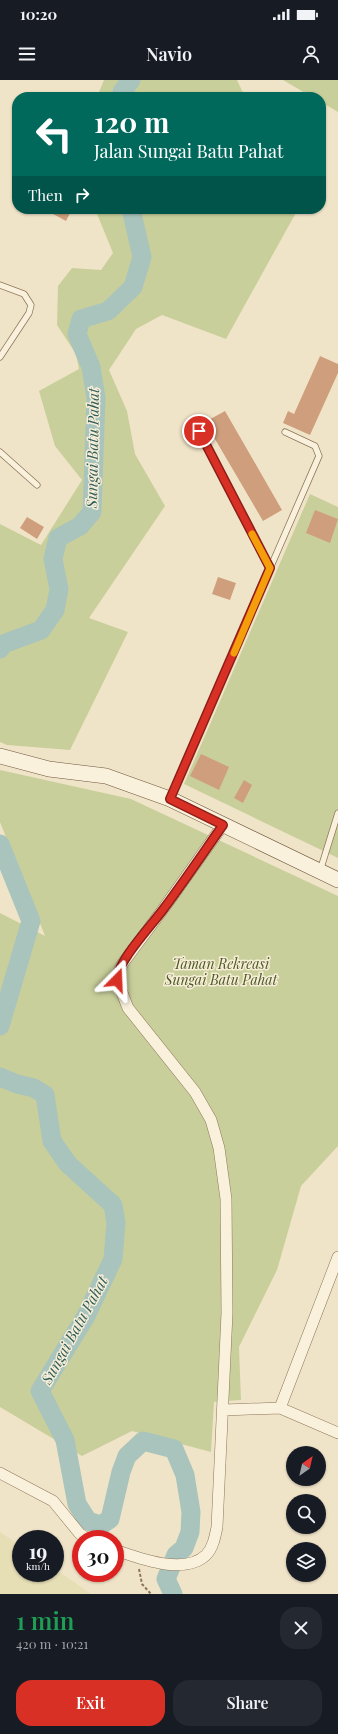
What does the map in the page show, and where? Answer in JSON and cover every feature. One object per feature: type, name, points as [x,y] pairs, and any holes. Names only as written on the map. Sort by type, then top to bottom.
[{"type":"street","points":[[0,756],[49,769],[106,776],[170,799],[338,880]]},
{"type":"street","points":[[124,1553],[141,1559],[181,1566],[199,1561],[206,1555],[214,1539],[217,1527],[224,1410],[227,1313],[226,1199],[220,1153],[215,1130],[211,1120],[195,1092],[128,1008],[117,980],[117,975],[123,964],[223,825]]},
{"type":"street","points":[[280,1408],[338,1257]]},
{"type":"street","points":[[224,1410],[280,1408],[338,1433]]},
{"type":"street","points":[[0,1473],[53,1502],[77,1530]]},
{"type":"lane","points":[[0,285],[24,294],[31,305],[29,313],[0,358]]},
{"type":"lane","points":[[199,431],[270,568]]},
{"type":"lane","points":[[170,799],[319,456],[315,446],[285,432]]},
{"type":"lane","points":[[0,452],[36,485]]},
{"type":"lane","points":[[320,871],[338,813]]},
{"type":"path","points":[[141,1559],[142,1584],[151,1594]]},
{"type":"shaded area","points":[[0,1532],[12,1540],[12,1582],[64,1582],[64,1575],[91,1594],[0,1594]]},
{"type":"green space","points":[[104,80],[237,80],[243,92],[99,92]]},
{"type":"green space","points":[[283,80],[338,80],[338,112],[326,105],[326,92],[303,92]]},
{"type":"green space","points":[[97,214],[295,214],[226,339],[162,315],[136,329],[109,370],[127,411],[135,454],[165,506],[89,618],[128,632],[70,750],[7,745],[0,742],[0,524],[41,545],[82,480],[55,446],[39,391],[79,369],[76,354],[57,325],[58,286],[72,268],[101,270],[113,253]]},
{"type":"green space","points":[[310,494],[338,507],[338,858],[184,784]]},
{"type":"green space","name":"Taman Rekreasi Sungai Batu Pahat","points":[[0,770],[131,799],[338,896],[338,1146],[301,1186],[277,1270],[239,1347],[241,1400],[214,1402],[211,1452],[132,1431],[82,1456],[0,1407],[0,913],[45,936],[0,822]]},
{"type":"building","points":[[53,214],[70,214],[66,221]]},
{"type":"building","points":[[320,356],[338,364],[338,373],[310,435],[283,423],[288,411],[294,414]]},
{"type":"building","points":[[225,411],[282,510],[263,521],[205,422]]},
{"type":"building","points":[[315,510],[338,519],[330,543],[306,533]]},
{"type":"building","points":[[27,517],[44,527],[37,539],[20,528]]},
{"type":"building","points":[[218,577],[236,583],[230,600],[212,594]]},
{"type":"building","points":[[201,754],[229,767],[219,790],[190,776]]},
{"type":"building","points":[[244,780],[252,785],[243,803],[234,798]]},
{"type":"waterway","name":"Sungai Batu Pahat","points":[[122,92],[131,80]]},
{"type":"waterway","name":"Sungai Batu Pahat","points":[[0,649],[3,644],[41,630],[55,610],[59,589],[53,559],[58,538],[80,526],[92,512],[96,398],[91,367],[77,334],[81,319],[108,311],[133,287],[142,257],[132,214]]},
{"type":"waterway","name":"Sungai Batu Pahat","points":[[0,844],[31,921],[0,1026]]},
{"type":"waterway","name":"Sungai Batu Pahat","points":[[0,1077],[17,1084],[34,1088],[45,1095],[52,1141],[68,1164],[113,1205],[116,1223],[113,1259],[86,1316],[40,1391],[65,1440],[77,1504],[88,1521],[101,1525],[110,1519],[121,1472],[127,1456],[143,1441],[174,1449],[185,1475],[191,1512],[190,1532],[184,1548],[176,1555],[166,1579],[173,1594]]},
{"type":"slow traffic","points":[[234,653],[270,568],[252,534]]},
{"type":"route","points":[[117,980],[117,975],[123,964],[223,825],[170,799],[270,568],[199,431]]}]
